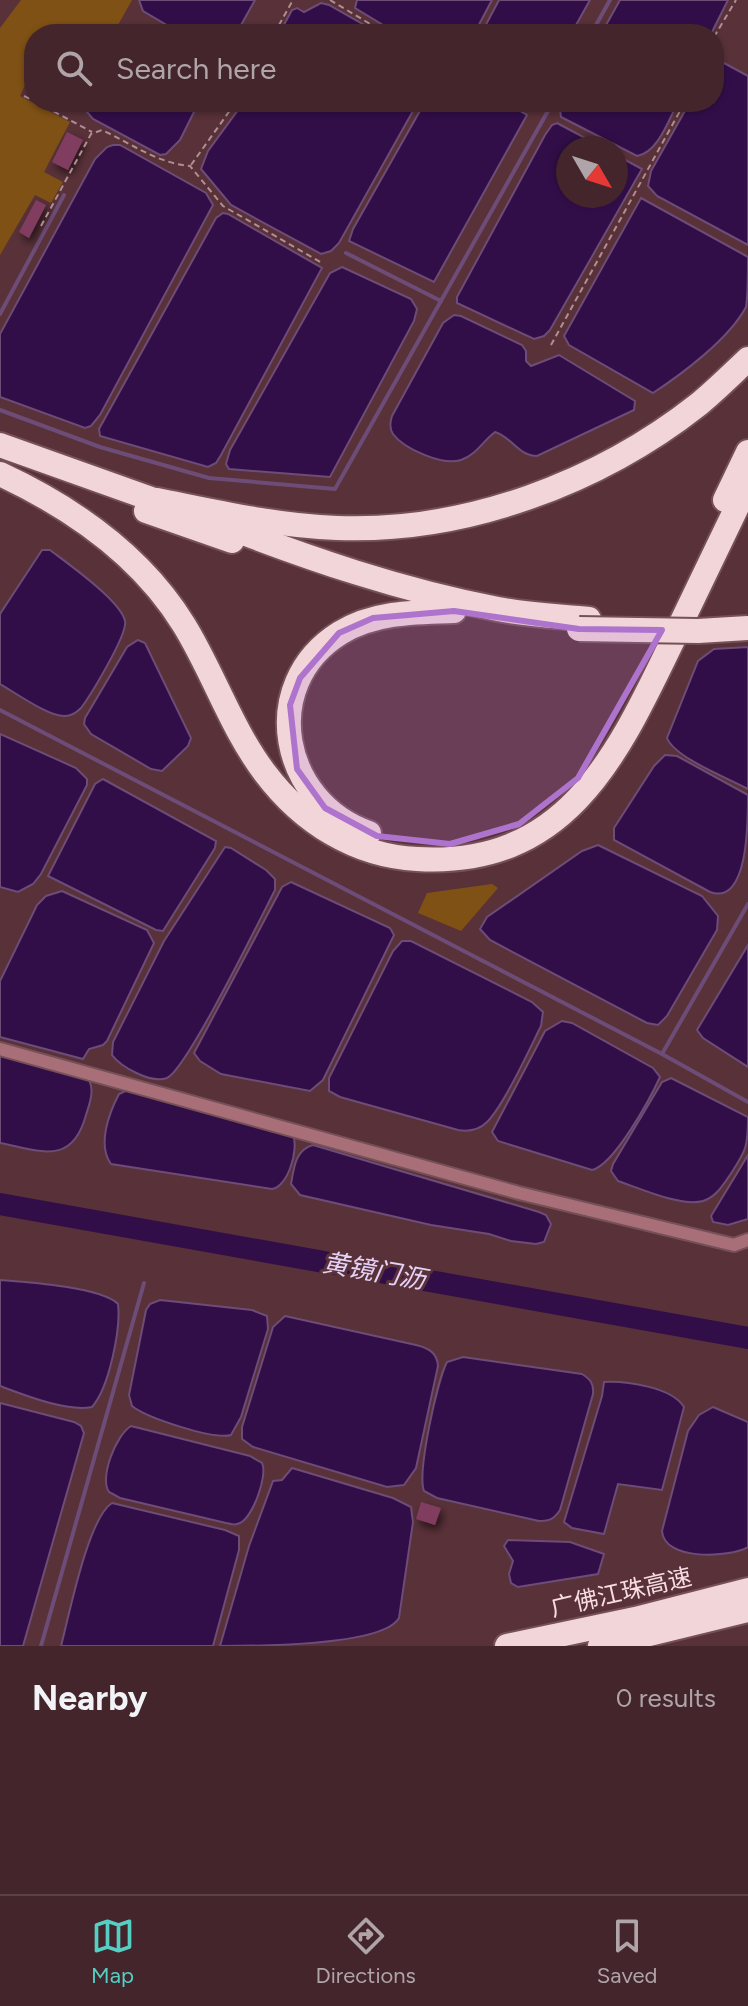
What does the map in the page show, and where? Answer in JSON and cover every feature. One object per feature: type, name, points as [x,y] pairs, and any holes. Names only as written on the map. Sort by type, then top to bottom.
[{"type":"highway","points":[[157,500],[275,523],[337,528],[394,528],[454,518],[513,503],[578,477],[641,444],[700,404],[748,359]]},
{"type":"highway","points":[[0,445],[157,500],[321,568],[418,592],[501,610],[589,619],[748,616]]},
{"type":"highway","points":[[454,611],[373,618],[339,633],[316,654],[300,678],[290,705],[288,732],[297,769],[317,799],[350,827],[411,843],[450,844],[485,837],[519,824],[550,804],[578,778],[605,740],[636,684],[748,452]]},
{"type":"highway","points":[[0,460],[454,611],[579,629],[698,631],[748,628]]},
{"type":"highway","points":[[0,474],[73,512],[117,546],[152,583],[183,624],[264,772],[291,803],[322,829],[356,846],[400,858],[442,861],[485,854],[524,839],[560,817],[592,785],[616,752],[643,702],[748,484]]},
{"type":"highway","name":"广佛江珠高速","points":[[507,1646],[635,1619],[748,1590]]},
{"type":"highway","name":"广佛江珠高速","points":[[600,1646],[748,1610]]},
{"type":"street","points":[[0,1049],[519,1193],[734,1245],[748,1240]]},
{"type":"path","points":[[280,24],[293,0]]},
{"type":"path","points":[[330,0],[370,24]]},
{"type":"path","points":[[722,24],[736,0]]},
{"type":"path","points":[[54,112],[93,132],[102,130],[171,164],[190,166],[223,206],[322,263]]},
{"type":"path","points":[[190,166],[229,112]]},
{"type":"path","points":[[551,345],[679,112]]},
{"type":"path","points":[[41,226],[93,132]]},
{"type":"highlighted area","points":[[454,611],[579,629],[662,630],[578,778],[519,824],[450,844],[377,836],[325,808],[297,769],[290,705],[300,678],[339,633],[373,618]]},
{"type":"shaded area","points":[[21,0],[132,0],[119,24],[24,24],[24,87],[20,96],[24,98],[24,112],[51,112],[70,122],[44,172],[63,182],[51,203],[35,195],[0,255],[0,28]]},
{"type":"shaded area","points":[[139,0],[255,0],[242,24],[165,24],[143,11]]},
{"type":"shaded area","points":[[357,0],[492,0],[479,24],[381,24],[355,8]]},
{"type":"shaded area","points":[[499,0],[590,0],[577,24],[486,24]]},
{"type":"shaded area","points":[[620,0],[728,0],[716,24],[607,24]]},
{"type":"shaded area","points":[[321,3],[362,24],[284,24],[292,10],[297,8],[304,12]]},
{"type":"shaded area","points":[[724,63],[748,76],[748,245],[657,196],[648,186],[651,171],[684,112],[724,112]]},
{"type":"shaded area","points":[[87,112],[194,112],[180,140],[166,154],[160,155],[93,119]]},
{"type":"shaded area","points":[[237,112],[412,112],[339,243],[331,251],[321,254],[231,205],[201,169],[208,151]]},
{"type":"shaded area","points":[[419,112],[522,112],[527,115],[434,282],[349,241]]},
{"type":"shaded area","points":[[560,112],[673,112],[657,142],[644,154],[637,156],[628,151],[628,136],[598,136],[561,117]]},
{"type":"shaded area","points":[[557,123],[581,136],[556,136],[556,208],[620,208],[550,330],[534,339],[457,303],[457,297],[552,125]]},
{"type":"shaded area","points":[[113,145],[120,145],[206,193],[213,205],[100,415],[91,426],[85,428],[0,397],[0,334],[95,159]]},
{"type":"shaded area","points":[[628,161],[642,169],[628,194]]},
{"type":"shaded area","points":[[641,198],[748,257],[746,307],[738,319],[704,355],[653,393],[569,345],[564,336]]},
{"type":"shaded area","points":[[223,213],[322,268],[221,455],[216,463],[208,467],[100,436],[99,429],[216,218]]},
{"type":"shaded area","points":[[342,267],[411,299],[417,309],[414,321],[330,477],[229,469],[226,464],[230,450],[330,273]]},
{"type":"shaded area","points":[[454,315],[522,345],[526,351],[526,361],[531,366],[559,355],[635,401],[634,410],[537,456],[525,453],[495,432],[461,460],[444,461],[415,450],[393,434],[391,418],[443,323]]},
{"type":"shaded area","points":[[42,550],[50,550],[92,583],[114,603],[125,621],[115,651],[92,691],[81,708],[68,716],[42,709],[0,684],[0,614]]},
{"type":"shaded area","points":[[138,640],[145,643],[191,738],[188,746],[162,771],[151,769],[91,734],[84,724],[127,647]]},
{"type":"shaded area","points":[[748,647],[748,789],[691,760],[667,738],[698,661],[714,649]]},
{"type":"shaded area","points":[[0,734],[76,768],[87,779],[87,785],[41,874],[33,884],[18,892],[0,887]]},
{"type":"shaded area","points":[[665,755],[677,756],[748,795],[743,860],[732,887],[723,893],[710,892],[614,840],[614,828],[654,766]]},
{"type":"shaded area","points":[[103,779],[216,841],[215,848],[163,931],[48,876],[95,784]]},
{"type":"shaded area","points":[[598,845],[702,896],[718,916],[717,930],[667,1016],[658,1025],[647,1023],[490,940],[480,929],[487,917],[582,851]]},
{"type":"shaded area","points":[[225,847],[266,870],[275,879],[275,890],[240,960],[177,1069],[167,1078],[145,1077],[116,1060],[112,1055],[113,1042],[164,941]]},
{"type":"shaded area","points":[[291,882],[390,928],[394,935],[323,1080],[310,1091],[221,1074],[200,1061],[194,1053],[282,887]]},
{"type":"shaded area","points":[[492,884],[498,888],[461,931],[418,913],[427,893]]},
{"type":"shaded area","points":[[62,891],[147,930],[154,943],[107,1041],[89,1049],[83,1059],[0,1037],[0,981],[37,905],[46,896]]},
{"type":"shaded area","points":[[402,941],[411,941],[532,1002],[543,1012],[541,1026],[508,1090],[494,1114],[477,1129],[458,1130],[340,1097],[329,1091],[329,1078],[393,951]]},
{"type":"shaded area","points":[[748,945],[748,1067],[703,1038],[697,1030]]},
{"type":"shaded area","points":[[562,1021],[572,1023],[653,1068],[660,1077],[621,1144],[592,1170],[498,1141],[492,1132],[545,1031]]},
{"type":"shaded area","points":[[0,1051],[88,1078],[90,1101],[80,1131],[72,1142],[53,1151],[0,1143]]},
{"type":"shaded area","points":[[671,1078],[748,1117],[747,1142],[740,1160],[719,1190],[703,1201],[660,1196],[618,1181],[611,1171],[662,1082]]},
{"type":"shaded area","points":[[130,1089],[293,1135],[291,1166],[283,1182],[272,1189],[111,1164],[105,1148],[108,1119],[119,1094]]},
{"type":"shaded area","points":[[313,1145],[539,1212],[546,1215],[551,1224],[544,1242],[536,1244],[431,1225],[300,1195],[291,1184],[295,1166],[302,1151]]},
{"type":"shaded area","points":[[748,1155],[748,1219],[728,1225],[713,1222],[711,1216]]},
{"type":"shaded area","points":[[0,1280],[80,1289],[118,1304],[118,1328],[112,1358],[104,1386],[92,1407],[58,1405],[0,1386]]},
{"type":"shaded area","points":[[160,1300],[252,1310],[267,1316],[268,1329],[241,1417],[231,1435],[222,1436],[181,1427],[132,1406],[129,1395],[146,1310],[150,1304]]},
{"type":"shaded area","points":[[285,1316],[416,1345],[434,1354],[438,1366],[416,1468],[404,1485],[387,1487],[253,1447],[242,1439],[242,1427],[273,1327]]},
{"type":"shaded area","points":[[463,1357],[582,1374],[591,1382],[593,1394],[560,1510],[551,1519],[539,1521],[437,1498],[424,1491],[423,1466],[438,1388],[447,1362]]},
{"type":"shaded area","points":[[604,1382],[636,1384],[659,1390],[678,1400],[684,1407],[662,1490],[618,1484],[604,1534],[572,1528],[564,1522]]},
{"type":"shaded area","points":[[0,1403],[74,1422],[81,1426],[84,1433],[23,1646],[0,1646]]},
{"type":"shaded area","points":[[713,1407],[748,1422],[748,1547],[713,1555],[674,1548],[665,1541],[662,1531],[688,1431],[699,1415]]},
{"type":"shaded area","points":[[131,1426],[250,1456],[262,1463],[261,1486],[250,1513],[238,1524],[231,1524],[120,1498],[109,1492],[106,1477],[111,1457],[120,1438]]},
{"type":"shaded area","points":[[292,1468],[393,1498],[411,1507],[413,1522],[399,1618],[388,1627],[345,1639],[288,1645],[220,1646],[249,1546],[273,1481],[282,1480]]},
{"type":"shaded area","points":[[112,1503],[239,1536],[239,1550],[213,1646],[61,1646],[87,1547],[103,1512]]},
{"type":"shaded area","points":[[508,1540],[570,1542],[604,1554],[598,1574],[518,1587],[511,1583],[509,1574],[513,1561],[504,1546]]},
{"type":"building","points":[[67,132],[83,140],[68,170],[52,162]]},
{"type":"building","points":[[36,200],[46,205],[29,238],[19,232]]},
{"type":"building","points":[[421,1502],[441,1508],[435,1525],[416,1519]]},
{"type":"waterway","points":[[597,24],[610,0]]},
{"type":"waterway","points":[[0,410],[100,447],[209,478],[335,489],[547,112]]},
{"type":"waterway","points":[[0,314],[64,195]]},
{"type":"waterway","points":[[346,253],[441,301]]},
{"type":"waterway","points":[[0,710],[662,1054],[748,1102]]},
{"type":"waterway","points":[[662,1054],[748,904]]},
{"type":"waterway","name":"黄镜门沥","points":[[0,1204],[748,1338]]},
{"type":"waterway","points":[[41,1646],[144,1283]]}]
